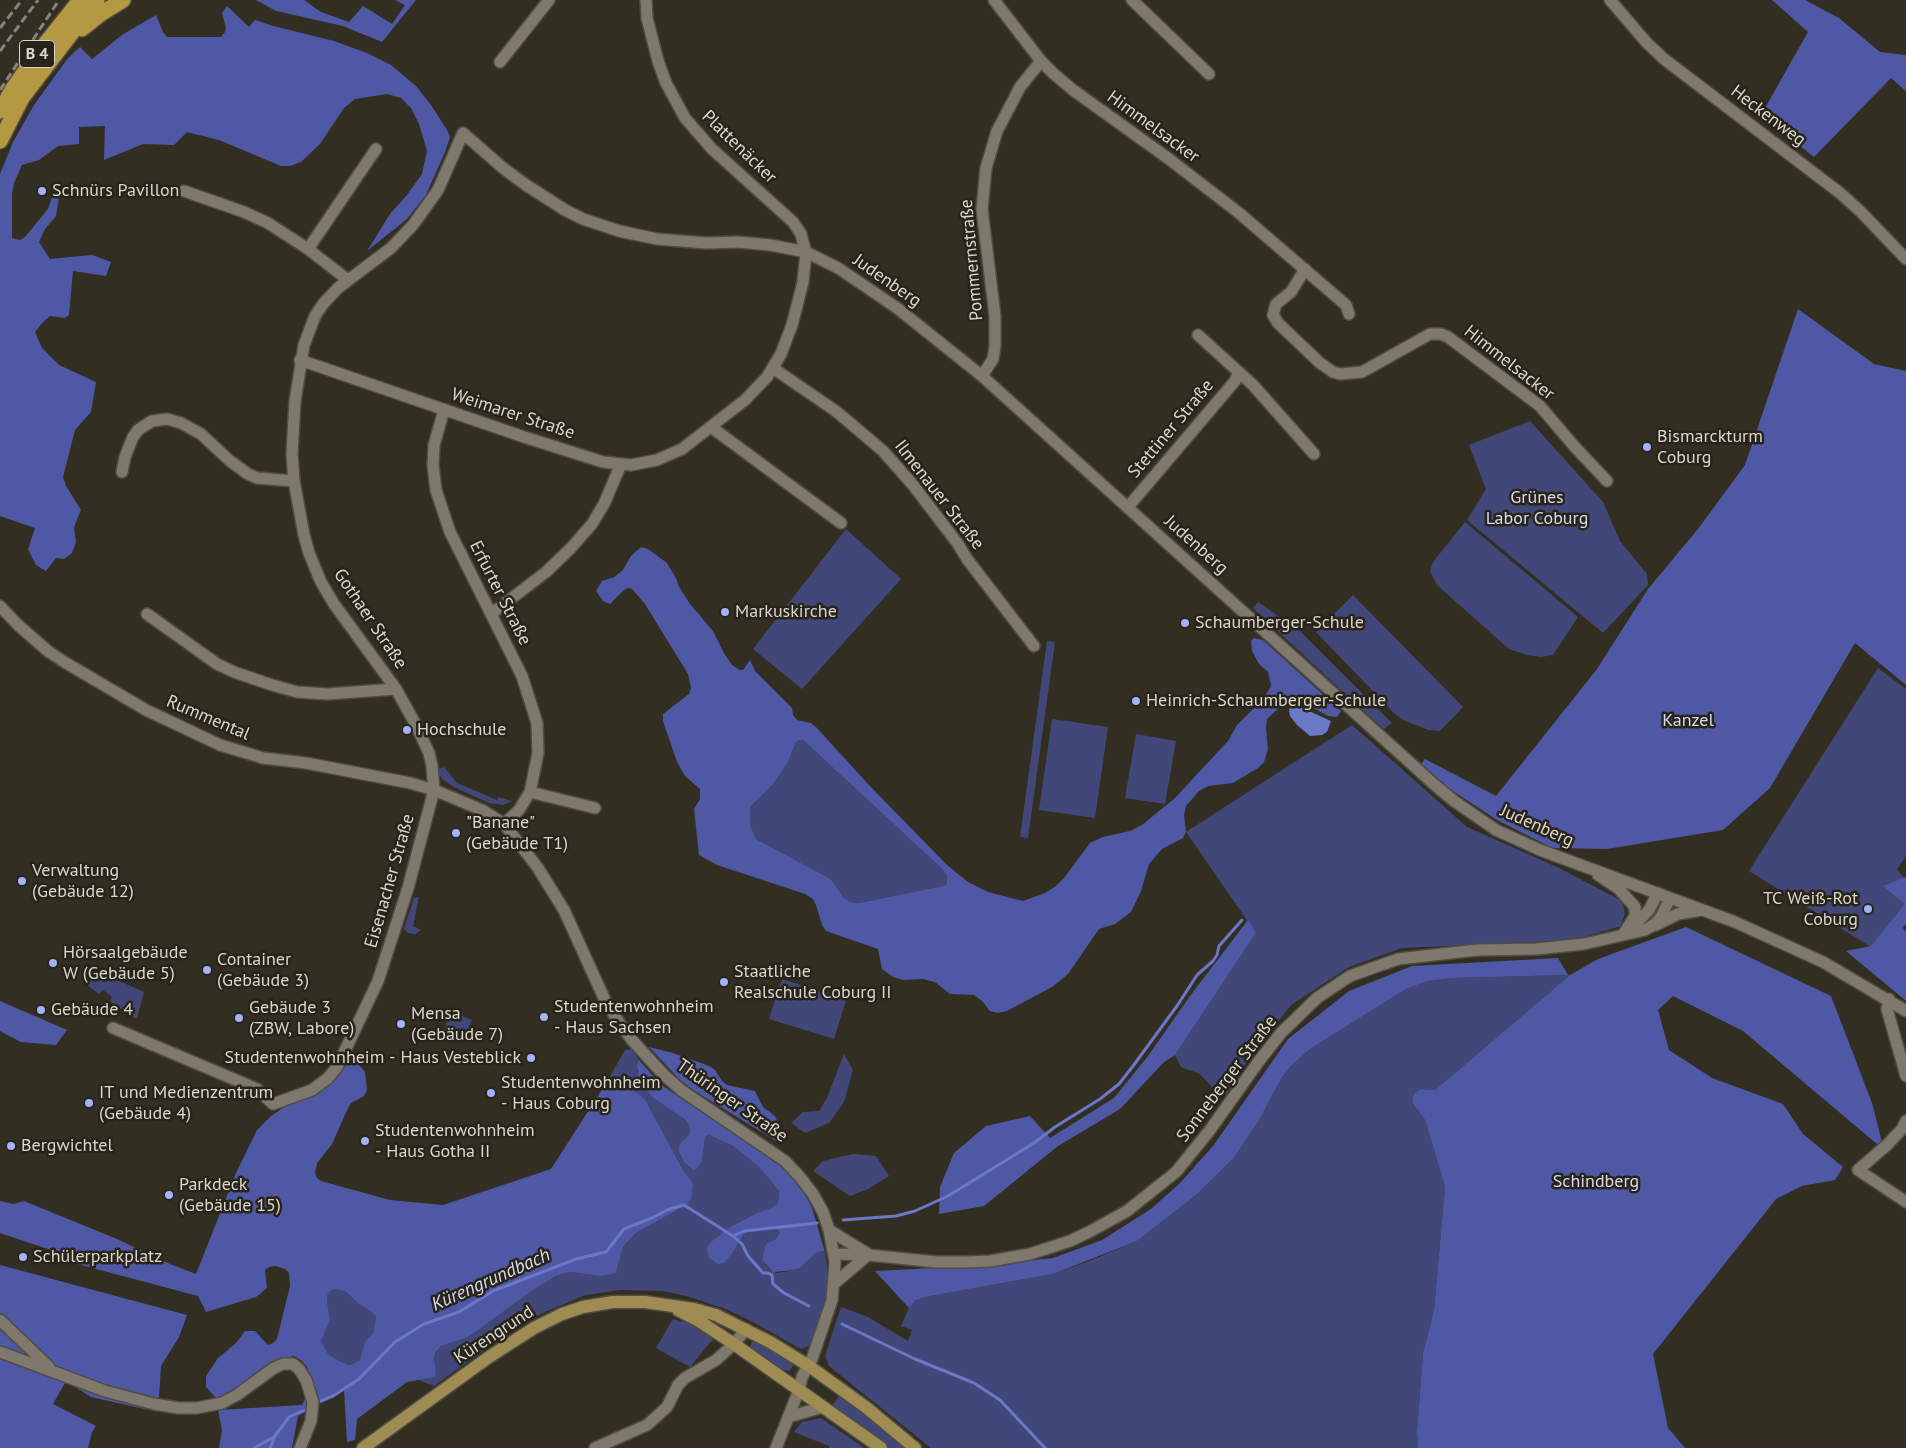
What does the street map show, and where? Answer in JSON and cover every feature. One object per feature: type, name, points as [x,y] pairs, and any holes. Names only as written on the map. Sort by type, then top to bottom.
[{"type":"highway","name":"B 4","points":[[0,111],[34,58],[80,0]]},
{"type":"highway","points":[[99,6],[123,0]]},
{"type":"highway","name":"B 4","points":[[0,141],[22,98],[61,46],[99,6]]},
{"type":"main road","name":"Kürengrund","points":[[363,1448],[490,1357],[534,1328],[562,1314],[583,1307],[613,1302],[645,1302],[694,1309],[716,1315],[746,1329],[809,1366],[867,1408],[915,1448]]},
{"type":"main road","name":"Kürengrund","points":[[664,1305],[686,1314],[734,1344],[881,1448]]},
{"type":"street","points":[[500,62],[550,0]]},
{"type":"street","name":"Plattenäcker","points":[[646,0],[647,18],[658,60],[677,105],[685,118],[712,149],[793,222],[801,234],[806,252]]},
{"type":"street","name":"Himmelsacker","points":[[994,0],[1041,61],[1073,90],[1170,160],[1239,213],[1346,305],[1349,314]]},
{"type":"street","points":[[1132,0],[1209,74]]},
{"type":"street","name":"Heckenweg","points":[[1610,0],[1647,43],[1664,59],[1840,193],[1906,258]]},
{"type":"street","name":"Pommernstraße","points":[[982,376],[992,359],[995,346],[995,316],[982,209],[986,168],[997,132],[1004,118],[1020,87],[1041,61]]},
{"type":"street","name":"Judenberg","points":[[463,133],[503,168],[526,185],[583,219],[619,231],[657,239],[770,245],[806,252],[838,268],[897,308],[982,376],[1454,801],[1496,830],[1524,844],[1735,922],[1823,962],[1889,999],[1906,1011]]},
{"type":"street","name":"Gothaer Straße","points":[[434,790],[429,753],[416,725],[396,689],[334,604],[321,582],[304,535],[294,481],[293,435],[300,360],[308,330],[315,316],[323,304],[348,280],[391,248],[413,225],[438,190],[463,133]]},
{"type":"street","points":[[308,249],[376,149]]},
{"type":"street","points":[[184,191],[244,212],[268,223],[308,249],[348,280]]},
{"type":"street","name":"Weimarer Straße","points":[[300,360],[603,462],[630,465],[658,460],[682,449],[745,400],[773,368],[781,354],[792,325],[802,282],[806,252]]},
{"type":"street","name":"Himmelsacker","points":[[1305,269],[1291,292],[1276,304],[1272,312],[1278,323],[1320,363],[1333,372],[1340,374],[1346,375],[1362,372],[1430,334],[1441,334],[1448,337],[1540,406],[1607,481]]},
{"type":"street","points":[[1198,334],[1253,385],[1314,454]]},
{"type":"street","name":"Ilmenauer Straße","points":[[773,368],[837,412],[883,451],[958,544],[967,559],[1034,646]]},
{"type":"street","name":"Stettiner Straße","points":[[1128,508],[1235,381],[1239,372]]},
{"type":"street","name":"Erfurter Straße","points":[[444,410],[434,445],[433,465],[436,490],[450,532],[522,676],[537,723],[538,754],[530,792],[519,810],[504,824]]},
{"type":"street","points":[[122,472],[132,437],[138,430],[152,421],[167,419],[181,423],[201,434],[230,461],[252,476],[262,480],[294,481]]},
{"type":"street","points":[[711,426],[841,523]]},
{"type":"street","points":[[491,614],[546,572],[592,524],[604,504],[620,464]]},
{"type":"street","name":"Rummental","points":[[0,606],[18,626],[66,664],[146,710],[220,745],[263,758],[306,763],[410,783],[434,790]]},
{"type":"street","points":[[147,614],[217,664],[272,685],[298,692],[327,694],[396,689]]},
{"type":"street","name":"Thüringer Straße","points":[[434,790],[482,810],[504,824],[538,868],[564,910],[604,998],[632,1040],[664,1075],[681,1090],[785,1161],[813,1194],[823,1212],[830,1230],[835,1258],[835,1283],[832,1300],[809,1366],[807,1379],[799,1390],[776,1448]]},
{"type":"street","name":"Eisenacher Straße","points":[[113,1028],[257,1089],[273,1104],[312,1090],[328,1078],[340,1061],[378,981],[408,888],[434,790]]},
{"type":"street","points":[[530,792],[595,808]]},
{"type":"street","points":[[1580,864],[1619,889],[1632,902],[1635,907],[1635,916],[1624,935]]},
{"type":"street","name":"Sonneberger Straße","points":[[1624,935],[1642,920],[1658,893]]},
{"type":"street","name":"Sonneberger Straße","points":[[1645,930],[1655,924],[1661,917],[1670,898]]},
{"type":"street","name":"Sonneberger Straße","points":[[835,1258],[868,1255],[937,1262],[990,1261],[1048,1250],[1109,1222],[1151,1193],[1189,1158],[1281,1033],[1301,1013],[1334,986],[1362,971],[1398,959],[1477,950],[1536,949],[1584,944],[1645,930],[1678,914],[1703,910]]},
{"type":"street","points":[[1889,999],[1887,1009],[1906,1076]]},
{"type":"street","points":[[1906,1121],[1902,1129],[1887,1145],[1858,1170],[1906,1202]]},
{"type":"street","name":"Sonneberger Straße","points":[[830,1230],[868,1255]]},
{"type":"street","points":[[835,1283],[868,1255]]},
{"type":"street","points":[[0,1320],[52,1370]]},
{"type":"street","points":[[594,1448],[647,1424],[667,1407],[678,1385],[685,1378],[716,1360],[734,1344],[746,1329]]},
{"type":"street","points":[[0,1352],[52,1370],[82,1383],[126,1397],[178,1408],[197,1408],[222,1402],[237,1395],[274,1368],[283,1364],[292,1364],[299,1369],[306,1380],[313,1402],[310,1421],[300,1448]]},
{"type":"street","points":[[788,1417],[823,1407]]},
{"type":"green space","points":[[256,0],[304,0],[321,12],[349,22],[363,6],[392,24],[405,5],[395,0],[416,0],[382,42],[343,26],[276,11]]},
{"type":"green space","points":[[1772,0],[1805,0],[1839,18],[1880,52],[1906,55],[1906,91],[1891,78],[1814,157],[1761,115],[1808,32]]},
{"type":"green space","points":[[227,6],[249,27],[255,20],[334,41],[367,53],[391,65],[416,86],[431,105],[450,137],[426,195],[407,219],[367,251],[390,214],[422,174],[427,151],[419,124],[411,108],[401,98],[387,94],[355,99],[344,108],[320,144],[301,162],[290,166],[281,166],[219,140],[187,132],[174,145],[143,144],[104,160],[105,126],[79,127],[79,144],[58,146],[39,160],[22,165],[14,183],[12,194],[12,238],[20,240],[25,237],[48,209],[56,185],[59,184],[61,185],[56,216],[45,229],[39,242],[50,259],[92,255],[111,262],[106,276],[73,271],[69,315],[65,318],[50,316],[35,332],[42,348],[59,365],[96,382],[91,412],[75,430],[63,477],[66,486],[81,510],[74,527],[76,542],[72,553],[64,559],[56,558],[46,571],[36,565],[28,549],[35,528],[0,516],[0,174],[13,142],[34,105],[68,58],[80,47],[92,59],[122,35],[156,15],[167,37],[221,37],[226,28],[222,13]]},
{"type":"green space","name":"Kanzel","points":[[1798,309],[1874,364],[1906,371],[1906,685],[1855,643],[1770,788],[1723,830],[1607,849],[1552,848],[1497,820],[1447,787],[1421,764],[1425,759],[1496,796],[1597,669],[1648,589],[1698,529],[1745,465]]},
{"type":"green space","name":"Grünes Labor Coburg","points":[[1530,421],[1603,502],[1620,541],[1647,574],[1648,585],[1603,633],[1467,520],[1486,489],[1469,445]]},
{"type":"green space","points":[[1465,522],[1578,617],[1553,655],[1541,657],[1509,649],[1437,585],[1430,571],[1433,562]]},
{"type":"green space","points":[[846,529],[901,579],[802,689],[753,649]]},
{"type":"green space","points":[[641,547],[648,549],[667,563],[690,604],[713,631],[732,665],[743,670],[750,660],[755,671],[792,708],[793,715],[797,720],[811,723],[816,727],[868,784],[947,865],[968,882],[988,892],[1023,901],[1045,893],[1056,886],[1090,843],[1103,837],[1130,831],[1142,825],[1175,798],[1228,741],[1237,725],[1258,704],[1271,685],[1268,672],[1259,664],[1252,651],[1251,641],[1254,638],[1263,640],[1341,711],[1337,717],[1328,716],[1304,703],[1297,701],[1284,703],[1267,719],[1268,749],[1264,762],[1258,768],[1233,783],[1208,786],[1199,791],[1186,806],[1184,815],[1186,832],[1183,838],[1162,849],[1149,864],[1141,891],[1131,912],[1115,924],[1099,929],[1068,974],[1052,987],[1007,1011],[998,1013],[990,1011],[974,995],[950,994],[935,982],[923,979],[903,980],[893,977],[882,969],[878,949],[826,931],[813,899],[805,894],[717,865],[699,855],[694,809],[700,799],[700,789],[685,776],[677,762],[663,721],[663,714],[689,694],[691,688],[688,674],[645,604],[632,589],[624,590],[610,604],[603,601],[596,591],[602,581],[614,577],[623,570],[631,556]],"holes":[[[803,740],[939,866],[947,875],[947,884],[859,903],[850,902],[844,898],[831,879],[756,839],[750,825],[750,807],[772,785],[788,762],[796,742]]]},
{"type":"green space","points":[[1353,595],[1463,707],[1440,731],[1429,730],[1403,720],[1316,632]]},
{"type":"green space","points":[[1258,602],[1301,632],[1392,723],[1384,729],[1358,706],[1253,608]]},
{"type":"green space","points":[[1047,641],[1055,642],[1028,838],[1020,837]]},
{"type":"green space","points":[[1878,668],[1906,689],[1906,856],[1897,869],[1906,881],[1906,902],[1884,947],[1871,947],[1749,871]]},
{"type":"green space","points":[[1052,719],[1108,727],[1095,818],[1039,810]]},
{"type":"green space","points":[[1352,725],[1467,827],[1559,868],[1622,901],[1625,913],[1621,926],[1573,940],[1402,948],[1349,967],[1291,1005],[1240,1071],[1226,1095],[1211,1086],[1200,1074],[1181,1067],[1175,1055],[1256,933],[1186,832]]},
{"type":"green space","points":[[1136,734],[1176,741],[1165,804],[1125,798]]},
{"type":"green space","points":[[803,740],[939,866],[947,875],[947,884],[859,903],[850,902],[844,898],[831,879],[756,839],[750,825],[750,807],[771,785],[788,762],[796,742]]},
{"type":"green space","points":[[444,767],[457,783],[497,800],[498,797],[512,801],[503,805],[489,803],[454,787],[442,779],[436,770]]},
{"type":"green space","points":[[1906,877],[1906,923],[1903,928],[1906,932],[1906,1001],[1846,951],[1871,946],[1905,904],[1883,886]]},
{"type":"green space","points":[[419,897],[413,926],[421,930],[415,934],[408,933],[404,929],[414,898]]},
{"type":"green space","points":[[1248,920],[1256,933],[1175,1055],[1164,1062],[1120,1109],[1058,1146],[984,1206],[939,1214],[940,1187],[954,1153],[986,1126],[1030,1116],[1050,1138],[1114,1098],[1148,1056],[1190,996]]},
{"type":"green space","name":"Schindberg","points":[[1686,927],[1831,996],[1872,1103],[1884,1150],[1743,1031],[1673,996],[1658,1010],[1669,1050],[1712,1078],[1783,1104],[1803,1134],[1843,1167],[1835,1180],[1802,1186],[1776,1199],[1653,1354],[1668,1428],[1685,1448],[1418,1448],[1417,1431],[1423,1353],[1434,1310],[1445,1187],[1425,1120],[1412,1102],[1414,1093],[1421,1089],[1435,1090],[1570,975],[1598,959]]},
{"type":"green space","points":[[1558,958],[1568,975],[1453,978],[1428,981],[1406,989],[1310,1049],[1282,1077],[1258,1122],[1233,1159],[1196,1195],[1137,1241],[1053,1274],[930,1296],[916,1300],[909,1308],[875,1271],[975,1266],[1053,1258],[1102,1240],[1151,1209],[1180,1183],[1213,1146],[1288,1039],[1349,991],[1412,966]]},
{"type":"green space","points":[[90,968],[144,992],[137,1018],[134,1018],[110,1001],[112,997],[103,990],[99,994],[83,982]]},
{"type":"green space","points":[[1570,975],[1435,1090],[1421,1089],[1414,1093],[1412,1102],[1425,1120],[1445,1187],[1434,1310],[1423,1353],[1417,1431],[1418,1448],[931,1448],[829,1366],[825,1356],[841,1307],[868,1317],[908,1341],[912,1330],[901,1326],[909,1308],[916,1300],[1053,1274],[1137,1241],[1196,1195],[1233,1159],[1258,1122],[1282,1077],[1293,1064],[1310,1049],[1406,989],[1428,981],[1453,978]]},
{"type":"green space","points":[[782,979],[846,1000],[834,1039],[769,1019]]},
{"type":"green space","points":[[0,1001],[67,1030],[56,1045],[21,1042],[0,1031]]},
{"type":"green space","points":[[451,1011],[472,1020],[462,1042],[442,1036]]},
{"type":"green space","points":[[649,1047],[673,1053],[709,1066],[715,1070],[727,1085],[755,1091],[763,1107],[775,1116],[779,1125],[779,1135],[776,1141],[693,1090],[679,1079]]},
{"type":"green space","points":[[632,1049],[639,1060],[637,1072],[688,1124],[689,1135],[682,1141],[702,1161],[705,1137],[709,1135],[733,1146],[759,1167],[779,1191],[778,1203],[773,1207],[732,1226],[733,1252],[744,1234],[764,1227],[776,1228],[780,1232],[776,1239],[767,1243],[762,1260],[769,1269],[777,1273],[800,1268],[816,1253],[825,1252],[828,1275],[827,1295],[814,1340],[808,1346],[801,1349],[726,1309],[686,1296],[663,1291],[620,1290],[586,1295],[520,1324],[434,1386],[416,1379],[430,1378],[436,1373],[434,1358],[441,1346],[473,1334],[530,1292],[556,1276],[570,1272],[600,1276],[618,1268],[623,1247],[636,1233],[688,1204],[692,1198],[693,1185],[691,1180],[683,1170],[646,1101],[638,1093],[614,1085],[605,1085],[625,1050]]},
{"type":"green space","points":[[349,1053],[365,1072],[367,1090],[364,1096],[351,1103],[348,1108],[332,1144],[317,1163],[315,1173],[317,1178],[321,1181],[390,1200],[443,1205],[551,1169],[605,1085],[614,1084],[638,1093],[646,1101],[683,1170],[691,1180],[693,1185],[692,1198],[688,1204],[636,1233],[623,1247],[616,1273],[600,1276],[570,1272],[556,1276],[530,1292],[473,1334],[441,1346],[434,1358],[435,1377],[407,1382],[357,1419],[355,1440],[347,1442],[344,1389],[298,1416],[292,1448],[219,1448],[222,1430],[218,1410],[302,1405],[306,1397],[311,1378],[307,1367],[294,1356],[281,1359],[248,1385],[220,1398],[215,1397],[206,1387],[206,1376],[218,1358],[236,1343],[245,1331],[255,1331],[268,1345],[277,1339],[290,1286],[289,1273],[285,1269],[276,1266],[269,1267],[265,1270],[267,1288],[256,1297],[206,1312],[198,1296],[55,1258],[54,1251],[0,1233],[0,1201],[13,1204],[24,1201],[196,1274],[236,1173],[257,1130],[271,1116],[299,1097]],"holes":[[[334,1289],[345,1291],[376,1317],[373,1333],[365,1341],[360,1360],[350,1365],[328,1354],[321,1341],[330,1320],[327,1300],[328,1293]]]},
{"type":"green space","points":[[844,1054],[853,1070],[844,1102],[829,1123],[805,1133],[791,1123],[803,1112],[819,1111],[827,1098]]},
{"type":"green space","points":[[639,1060],[660,1084],[785,1168],[805,1194],[812,1208],[825,1252],[816,1253],[800,1268],[773,1272],[762,1260],[767,1243],[776,1239],[780,1232],[776,1228],[764,1227],[744,1234],[724,1263],[718,1264],[709,1258],[707,1248],[711,1242],[732,1226],[773,1207],[778,1203],[779,1191],[759,1167],[733,1146],[709,1135],[705,1137],[702,1161],[698,1167],[694,1170],[685,1163],[679,1152],[679,1146],[689,1135],[688,1124],[684,1119],[651,1096],[639,1078],[637,1066]]},
{"type":"green space","points":[[853,1154],[876,1156],[889,1176],[868,1189],[850,1196],[813,1171],[823,1161]]},
{"type":"green space","points":[[0,1265],[187,1315],[179,1337],[161,1366],[158,1412],[91,1397],[66,1381],[53,1404],[96,1426],[92,1432],[88,1448],[0,1448]]},
{"type":"green space","points":[[334,1289],[345,1291],[376,1317],[373,1333],[365,1341],[360,1360],[350,1365],[328,1354],[321,1341],[330,1320],[327,1300],[328,1293]]},
{"type":"green space","points":[[673,1319],[695,1325],[713,1339],[690,1367],[656,1348]]},
{"type":"green space","points":[[752,1342],[756,1342],[791,1362],[793,1365],[791,1369],[789,1371],[779,1369],[752,1350],[750,1346]]},
{"type":"green space","points":[[840,1395],[908,1448],[889,1448],[831,1407]]},
{"type":"green space","points":[[821,1418],[864,1448],[829,1448],[829,1446],[794,1432],[802,1422]]},
{"type":"shaded area","points":[[1294,704],[1331,721],[1327,732],[1322,735],[1310,736],[1297,725],[1290,716],[1289,711],[1290,706]]},
{"type":"waterway","points":[[843,1220],[896,1216],[915,1211],[948,1196],[1034,1143],[1055,1127],[1100,1099],[1119,1084],[1177,1006],[1197,975],[1213,961],[1219,946],[1242,920]]},
{"type":"waterway","name":"Kürengrundbach","points":[[321,1401],[333,1396],[359,1379],[395,1342],[424,1324],[459,1312],[493,1291],[576,1259],[606,1252],[624,1229],[667,1210],[684,1205],[733,1236],[742,1244],[748,1256],[763,1273],[772,1275],[773,1284],[784,1293],[809,1306]]},
{"type":"waterway","points":[[733,1236],[744,1231],[817,1223]]},
{"type":"waterway","points":[[842,1324],[915,1359],[974,1383],[1000,1400],[1045,1448]]},
{"type":"waterway","name":"Kürengrundbach","points":[[270,1448],[275,1436],[289,1417],[307,1409]]},
{"type":"waterway","name":"Kürengrundbach","points":[[254,1448],[274,1437]]},
{"type":"railway","points":[[0,28],[22,0]]},
{"type":"railway","points":[[0,51],[38,0]]},
{"type":"railway","points":[[0,90],[59,0]]},
{"type":"place","name":"Schnürs Pavillon","points":[[42,191]]},
{"type":"place","name":"Bismarckturm Coburg","points":[[1647,447]]},
{"type":"place","name":"Markuskirche","points":[[725,612]]},
{"type":"place","name":"Schaumberger-Schule","points":[[1185,623]]},
{"type":"place","name":"Heinrich-Schaumberger-Schule","points":[[1136,701]]},
{"type":"place","name":"Hochschule","points":[[407,730]]},
{"type":"place","name":"\"Banane\" (Gebäude T1)","points":[[456,833]]},
{"type":"place","name":"Verwaltung (Gebäude 12)","points":[[22,881]]},
{"type":"place","name":"TC Weiß-Rot Coburg","points":[[1868,909]]},
{"type":"place","name":"Hörsaalgebäude W (Gebäude 5)","points":[[53,963]]},
{"type":"place","name":"Container (Gebäude 3)","points":[[207,970]]},
{"type":"place","name":"Staatliche Realschule Coburg II","points":[[724,982]]},
{"type":"place","name":"Gebäude 4","points":[[41,1010]]},
{"type":"place","name":"Studentenwohnheim - Haus Sachsen","points":[[544,1017]]},
{"type":"place","name":"Gebäude 3 (ZBW, Labore)","points":[[239,1018]]},
{"type":"place","name":"Mensa (Gebäude 7)","points":[[401,1024]]},
{"type":"place","name":"Studentenwohnheim - Haus Vesteblick","points":[[531,1058]]},
{"type":"place","name":"Studentenwohnheim - Haus Coburg","points":[[491,1093]]},
{"type":"place","name":"IT und Medienzentrum (Gebäude 4)","points":[[89,1103]]},
{"type":"place","name":"Studentenwohnheim - Haus Gotha II","points":[[365,1141]]},
{"type":"place","name":"Bergwichtel","points":[[11,1146]]},
{"type":"place","name":"Parkdeck (Gebäude 15)","points":[[169,1195]]},
{"type":"place","name":"Schülerparkplatz","points":[[23,1257]]}]
